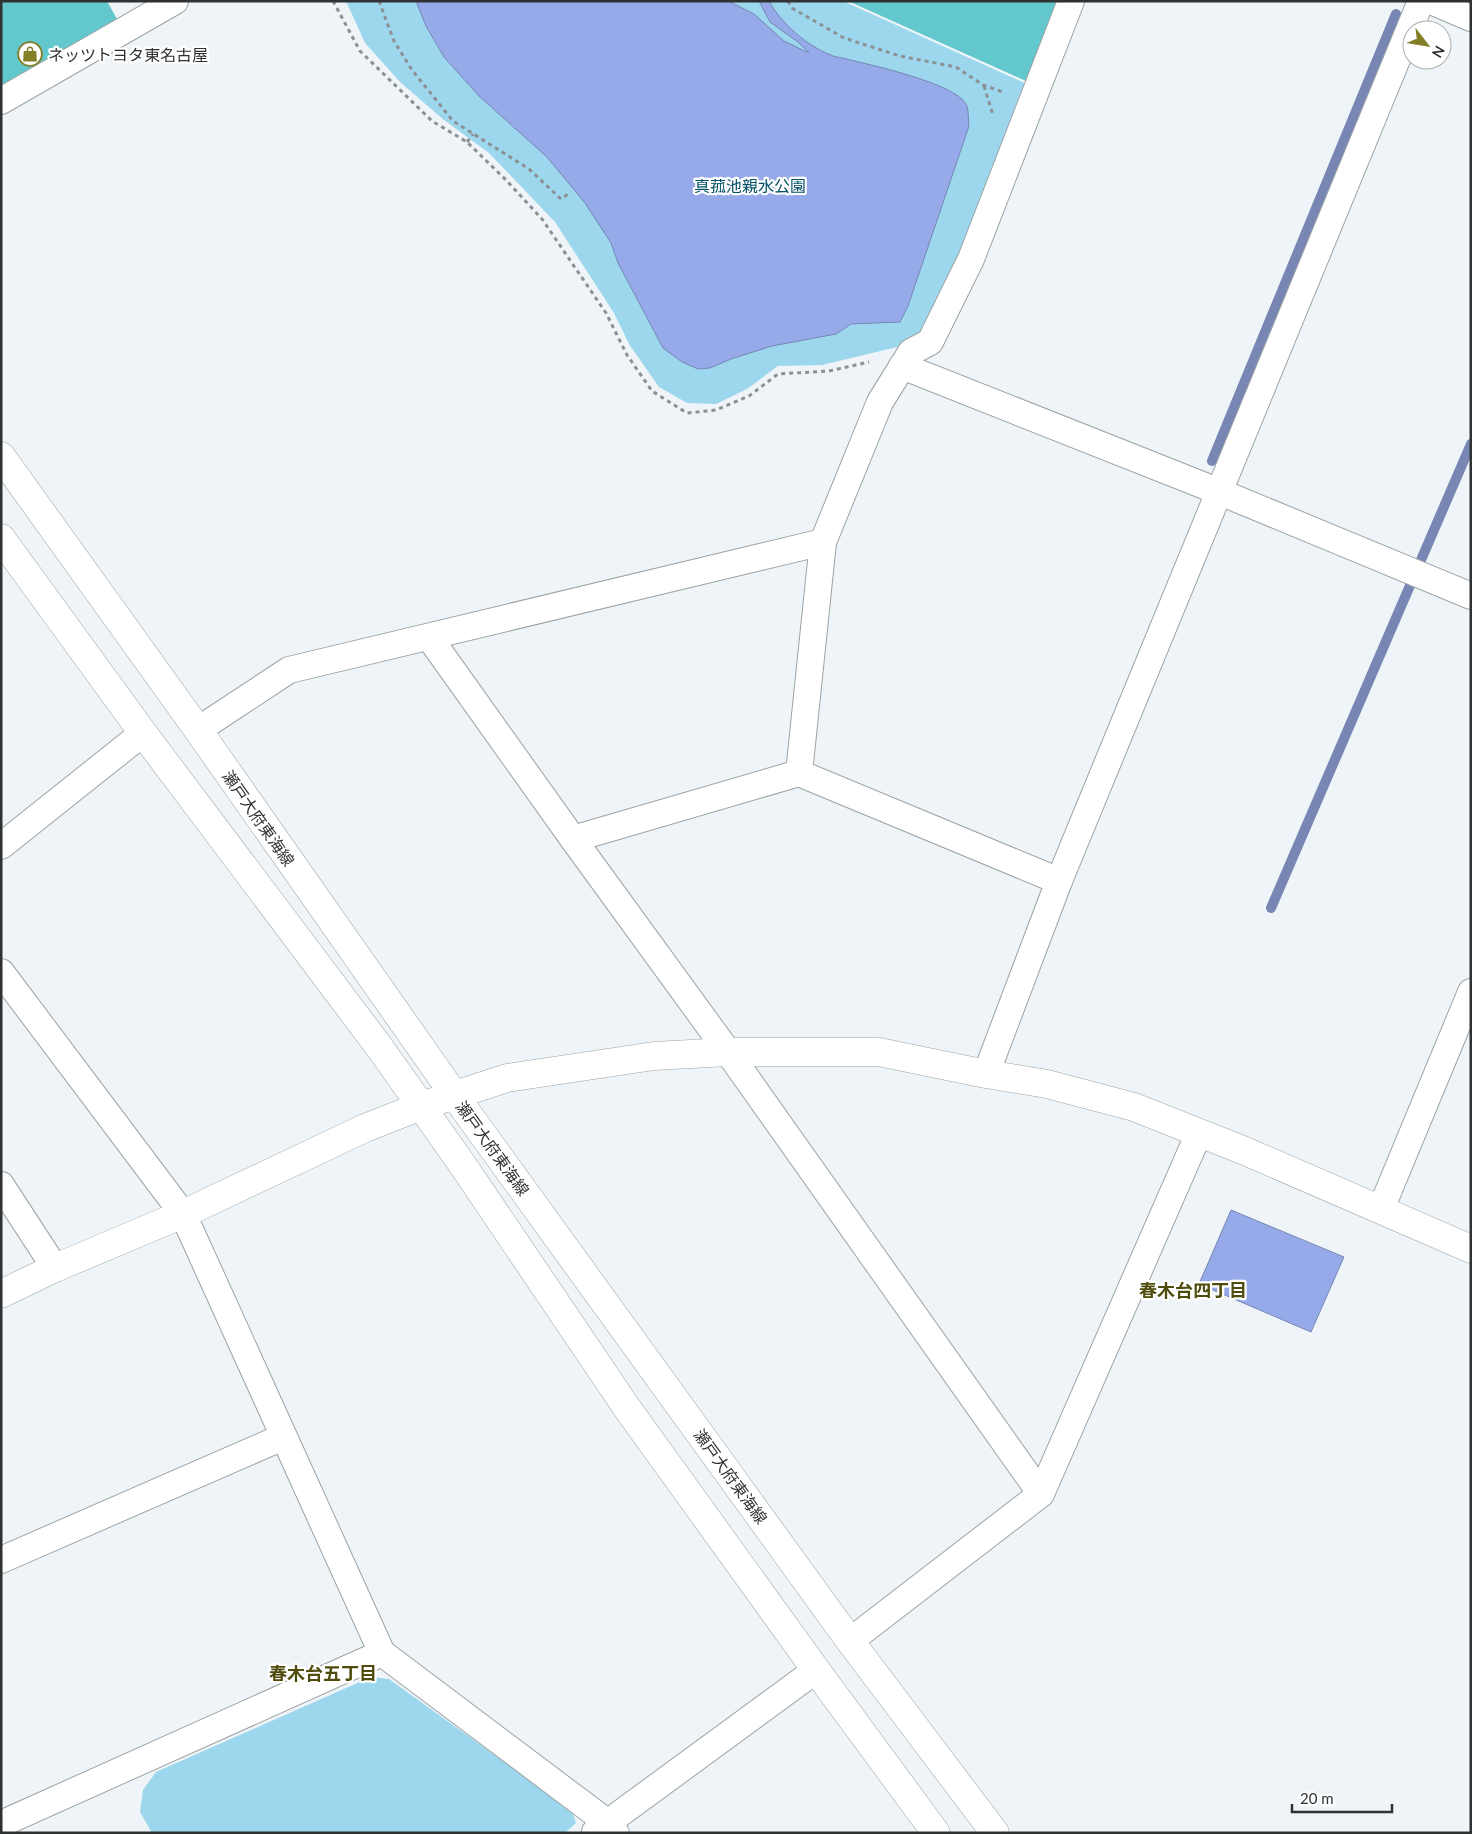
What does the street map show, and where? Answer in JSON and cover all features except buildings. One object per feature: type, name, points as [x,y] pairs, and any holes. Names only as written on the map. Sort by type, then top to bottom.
[{"type":"main road","name":"瀬戸大府東海線","points":[[1,456],[198,730],[455,1096],[850,1641],[995,1833]]},
{"type":"main road","name":"瀬戸大府東海線","points":[[1,538],[143,733],[380,1048],[627,1408],[936,1833]]},
{"type":"main road","points":[[1,1294],[55,1268],[183,1214],[365,1128],[421,1106],[507,1078],[654,1056],[728,1052],[879,1052],[986,1074],[1048,1084],[1134,1107],[1381,1209],[1471,1249]]},
{"type":"street","points":[[1,101],[175,1]]},
{"type":"street","points":[[799,773],[823,542],[880,402],[906,359],[930,342],[971,259],[1071,1]]},
{"type":"street","points":[[986,1074],[1059,882],[1422,1]]},
{"type":"street","points":[[1431,1],[1471,18]]},
{"type":"street","points":[[906,359],[1471,596]]},
{"type":"street","points":[[198,730],[289,670],[823,542]]},
{"type":"street","points":[[429,637],[728,1052],[1041,1494]]},
{"type":"street","points":[[1,846],[143,733]]},
{"type":"street","points":[[573,839],[799,773],[1059,882]]},
{"type":"street","points":[[1,972],[183,1214],[382,1653],[606,1830],[816,1670]]},
{"type":"street","points":[[1381,1209],[1471,992]]},
{"type":"street","points":[[850,1641],[1041,1494],[1199,1133]]},
{"type":"street","points":[[1,1185],[55,1268]]},
{"type":"street","points":[[1,1560],[283,1437]]},
{"type":"street","points":[[1,1824],[382,1653]]},
{"type":"path","points":[[333,1],[360,51],[432,121],[467,142],[542,219],[606,313],[627,355],[652,391],[687,413],[716,410],[749,396],[778,374],[829,371],[906,359]]},
{"type":"path","points":[[378,1],[394,41],[412,70],[453,121],[529,169],[561,199],[571,192]]},
{"type":"path","points":[[788,1],[792,8],[844,38],[900,56],[956,66],[983,85],[1032,102]]},
{"type":"path","points":[[467,142],[473,134]]},
{"type":"green space","name":"真菰池親水公園","points":[[346,1],[843,1],[1027,84],[968,236],[930,322],[914,343],[822,365],[778,366],[747,389],[716,404],[687,403],[659,387],[629,344],[614,313],[555,222],[489,153],[444,120],[400,82],[365,43]]},
{"type":"green space","points":[[371,1677],[389,1679],[572,1811],[576,1823],[565,1833],[152,1833],[140,1812],[143,1790],[156,1772]]},
{"type":"shaded area","name":"真菰池親水公園","points":[[416,1],[728,1],[754,14],[784,41],[809,53],[798,42],[770,22],[759,1],[769,1],[780,17],[796,33],[822,51],[834,56],[909,75],[959,96],[967,106],[969,126],[908,306],[900,322],[851,324],[836,334],[772,346],[710,368],[698,369],[682,362],[663,348],[618,263],[611,243],[585,203],[547,157],[479,96],[444,57],[426,26]]},
{"type":"shaded area","points":[[1231,1210],[1344,1257],[1311,1332],[1199,1284]]},
{"type":"waterway","points":[[1212,461],[1396,14]]},
{"type":"waterway","points":[[1271,908],[1471,444]]},
{"type":"place","name":"ネッツトヨタ東名古屋","points":[[30,54]]},
{"type":"district","name":"春木台四丁目","points":[[1193,1290]]},
{"type":"district","name":"春木台五丁目","points":[[323,1673]]}]
